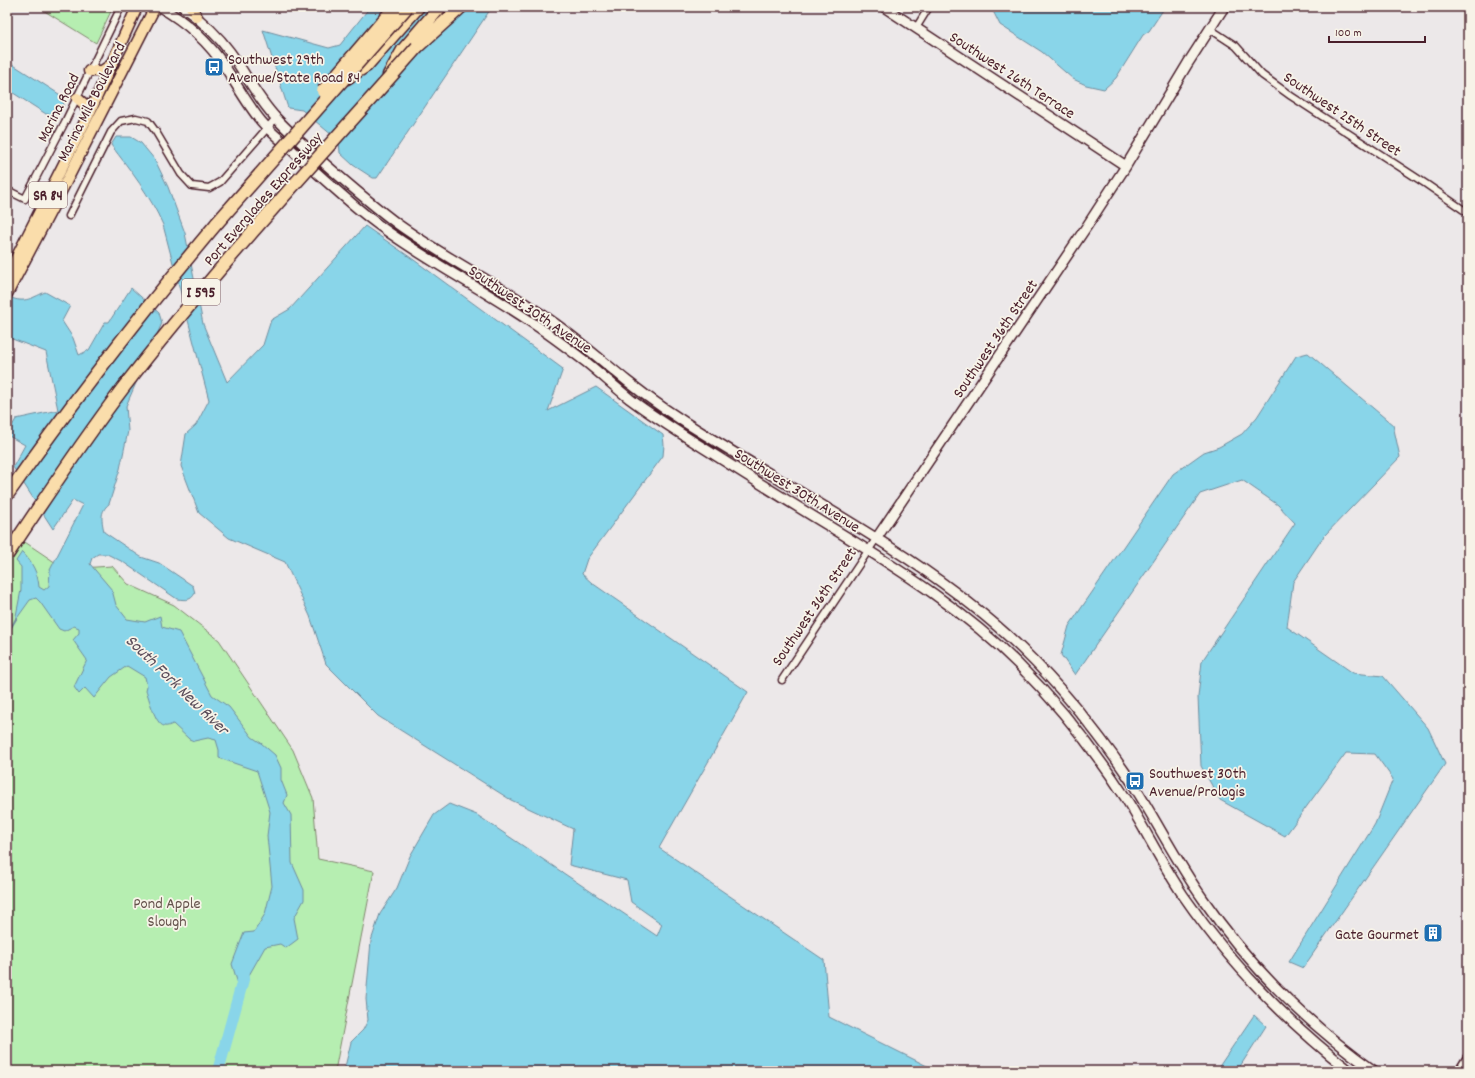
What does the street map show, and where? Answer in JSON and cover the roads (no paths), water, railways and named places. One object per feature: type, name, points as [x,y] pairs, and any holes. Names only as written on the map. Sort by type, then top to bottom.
[{"type":"highway","points":[[217,223],[332,80],[396,7]]},
{"type":"highway","name":"Port Everglades Expressway","points":[[7,495],[104,362],[161,290],[217,223],[407,7]]},
{"type":"highway","points":[[344,79],[366,66],[418,7]]},
{"type":"highway","points":[[385,83],[402,50],[440,7]]},
{"type":"highway","name":"Port Everglades Expressway","points":[[7,555],[61,475],[123,388],[189,306],[248,237],[453,7]]},
{"type":"highway","points":[[417,47],[461,7]]},
{"type":"main road","name":"Marina Mile Boulevard","points":[[7,294],[10,279],[89,114],[137,7]]},
{"type":"main road","name":"Marina Mile Boulevard","points":[[10,279],[66,182],[155,7]]},
{"type":"main road","name":"Southwest 30th Avenue","points":[[160,7],[190,26],[207,43],[222,61],[253,111],[268,128],[342,196],[398,239],[527,319],[578,356],[639,406],[678,432],[868,550],[926,588],[964,616],[1000,646],[1041,688],[1072,723],[1099,759],[1123,794],[1170,875],[1196,914],[1222,947],[1286,1016],[1320,1047],[1350,1071]]},
{"type":"main road","name":"Southwest 30th Avenue","points":[[183,7],[197,17],[224,45],[232,55],[256,94],[276,118],[365,199],[403,228],[552,322],[644,394],[683,421],[876,539],[920,568],[971,604],[1019,646],[1079,710],[1107,747],[1134,787],[1193,884],[1239,946],[1270,981],[1304,1014],[1344,1049],[1374,1071]]},
{"type":"main road","points":[[190,7],[197,17]]},
{"type":"main road","name":"Southwest 26th Terrace","points":[[884,7],[1126,166]]},
{"type":"main road","name":"Southwest 36th Street","points":[[876,539],[1001,356],[1126,166],[1188,63],[1224,7]]},
{"type":"main road","points":[[89,71],[102,71],[112,64]]},
{"type":"main road","points":[[77,98],[84,104],[89,114]]},
{"type":"main road","points":[[713,454],[719,444]]},
{"type":"main road","points":[[1460,1071],[1468,1058]]},
{"type":"street","name":"Marina Road","points":[[7,190],[25,200],[121,7]]},
{"type":"street","points":[[916,28],[929,7]]},
{"type":"street","name":"Southwest 25th Street","points":[[1210,29],[1236,46],[1262,75],[1291,96],[1468,213]]},
{"type":"street","points":[[69,216],[111,132],[121,121],[136,118],[148,121],[181,174],[192,186],[209,188],[220,182],[276,118]]},
{"type":"street","name":"Southwest 36th Street","points":[[782,680],[876,539]]},
{"type":"water","points":[[370,7],[492,7],[377,178],[373,178],[353,165],[340,153],[339,141],[302,110],[288,108],[263,30],[329,48],[340,45]]},
{"type":"water","points":[[991,7],[1165,7],[1149,31],[1143,35],[1116,78],[1104,89],[1086,85],[1073,79],[1042,52],[1000,25]]},
{"type":"water","points":[[7,56],[12,64],[62,96],[60,97],[64,104],[59,115],[46,114],[7,89]]},
{"type":"water","points":[[116,137],[131,137],[141,143],[155,160],[168,187],[185,233],[203,324],[227,382],[263,345],[271,320],[290,309],[365,226],[563,369],[548,411],[596,387],[663,435],[663,456],[587,559],[582,574],[592,583],[748,692],[659,848],[824,960],[829,1017],[929,1067],[934,1071],[344,1071],[351,1042],[363,1030],[368,1020],[366,999],[371,941],[380,914],[397,888],[410,856],[434,815],[449,804],[477,815],[657,936],[662,924],[631,902],[627,880],[569,865],[573,829],[511,800],[378,716],[326,664],[310,616],[285,562],[229,538],[199,513],[181,466],[186,434],[196,425],[209,400],[163,225],[146,193],[111,145]]},
{"type":"water","points":[[131,288],[159,313],[162,323],[126,406],[128,431],[120,469],[109,504],[102,513],[104,532],[141,557],[159,563],[193,586],[195,593],[188,599],[177,599],[123,562],[107,554],[98,554],[92,558],[90,564],[112,590],[116,605],[127,619],[145,622],[160,616],[162,627],[179,632],[212,695],[229,707],[252,737],[275,755],[281,768],[281,780],[287,795],[284,803],[291,815],[292,863],[304,890],[304,900],[294,918],[298,939],[286,948],[280,944],[265,947],[240,991],[232,964],[244,933],[254,932],[265,914],[272,886],[267,836],[270,812],[257,771],[219,758],[219,750],[216,740],[208,738],[194,741],[189,739],[173,724],[164,726],[161,724],[155,716],[146,690],[147,686],[145,677],[127,666],[111,677],[94,698],[85,688],[79,694],[74,687],[87,660],[73,640],[79,633],[79,628],[74,626],[64,631],[59,629],[36,598],[30,600],[15,621],[21,590],[21,567],[16,561],[22,552],[34,568],[39,587],[44,590],[49,586],[50,570],[83,505],[73,500],[53,529],[13,467],[25,445],[7,435],[16,419],[58,410],[46,352],[7,337],[7,296],[18,300],[26,300],[45,292],[70,306],[62,321],[73,338],[79,355],[89,350],[105,322],[109,322]]},
{"type":"water","points":[[1308,353],[1393,425],[1400,457],[1324,536],[1293,582],[1287,627],[1353,673],[1383,676],[1428,728],[1445,764],[1303,968],[1289,962],[1375,824],[1393,779],[1375,754],[1346,753],[1285,836],[1220,800],[1201,766],[1198,697],[1202,661],[1295,523],[1278,505],[1242,480],[1200,494],[1075,675],[1061,655],[1069,626],[1173,474],[1204,452],[1219,447],[1242,434],[1257,417],[1296,356]]},
{"type":"water","points":[[1254,1015],[1266,1026],[1237,1071],[1216,1071]]},
{"type":"waterway","points":[[7,634],[16,619]]},
{"type":"waterway","points":[[7,649],[9,662],[7,664]]},
{"type":"waterway","name":"South Fork New River","points":[[218,1071],[244,976]]},
{"type":"place","name":"Southwest 29th Avenue/State Road 84","points":[[214,67]]},
{"type":"place","name":"Southwest 30th Avenue/Prologis","points":[[1135,781]]},
{"type":"place","name":"Gate Gourmet","points":[[1433,933]]},
{"type":"park label","name":"Pond Apple Slough","points":[[167,911]]}]
